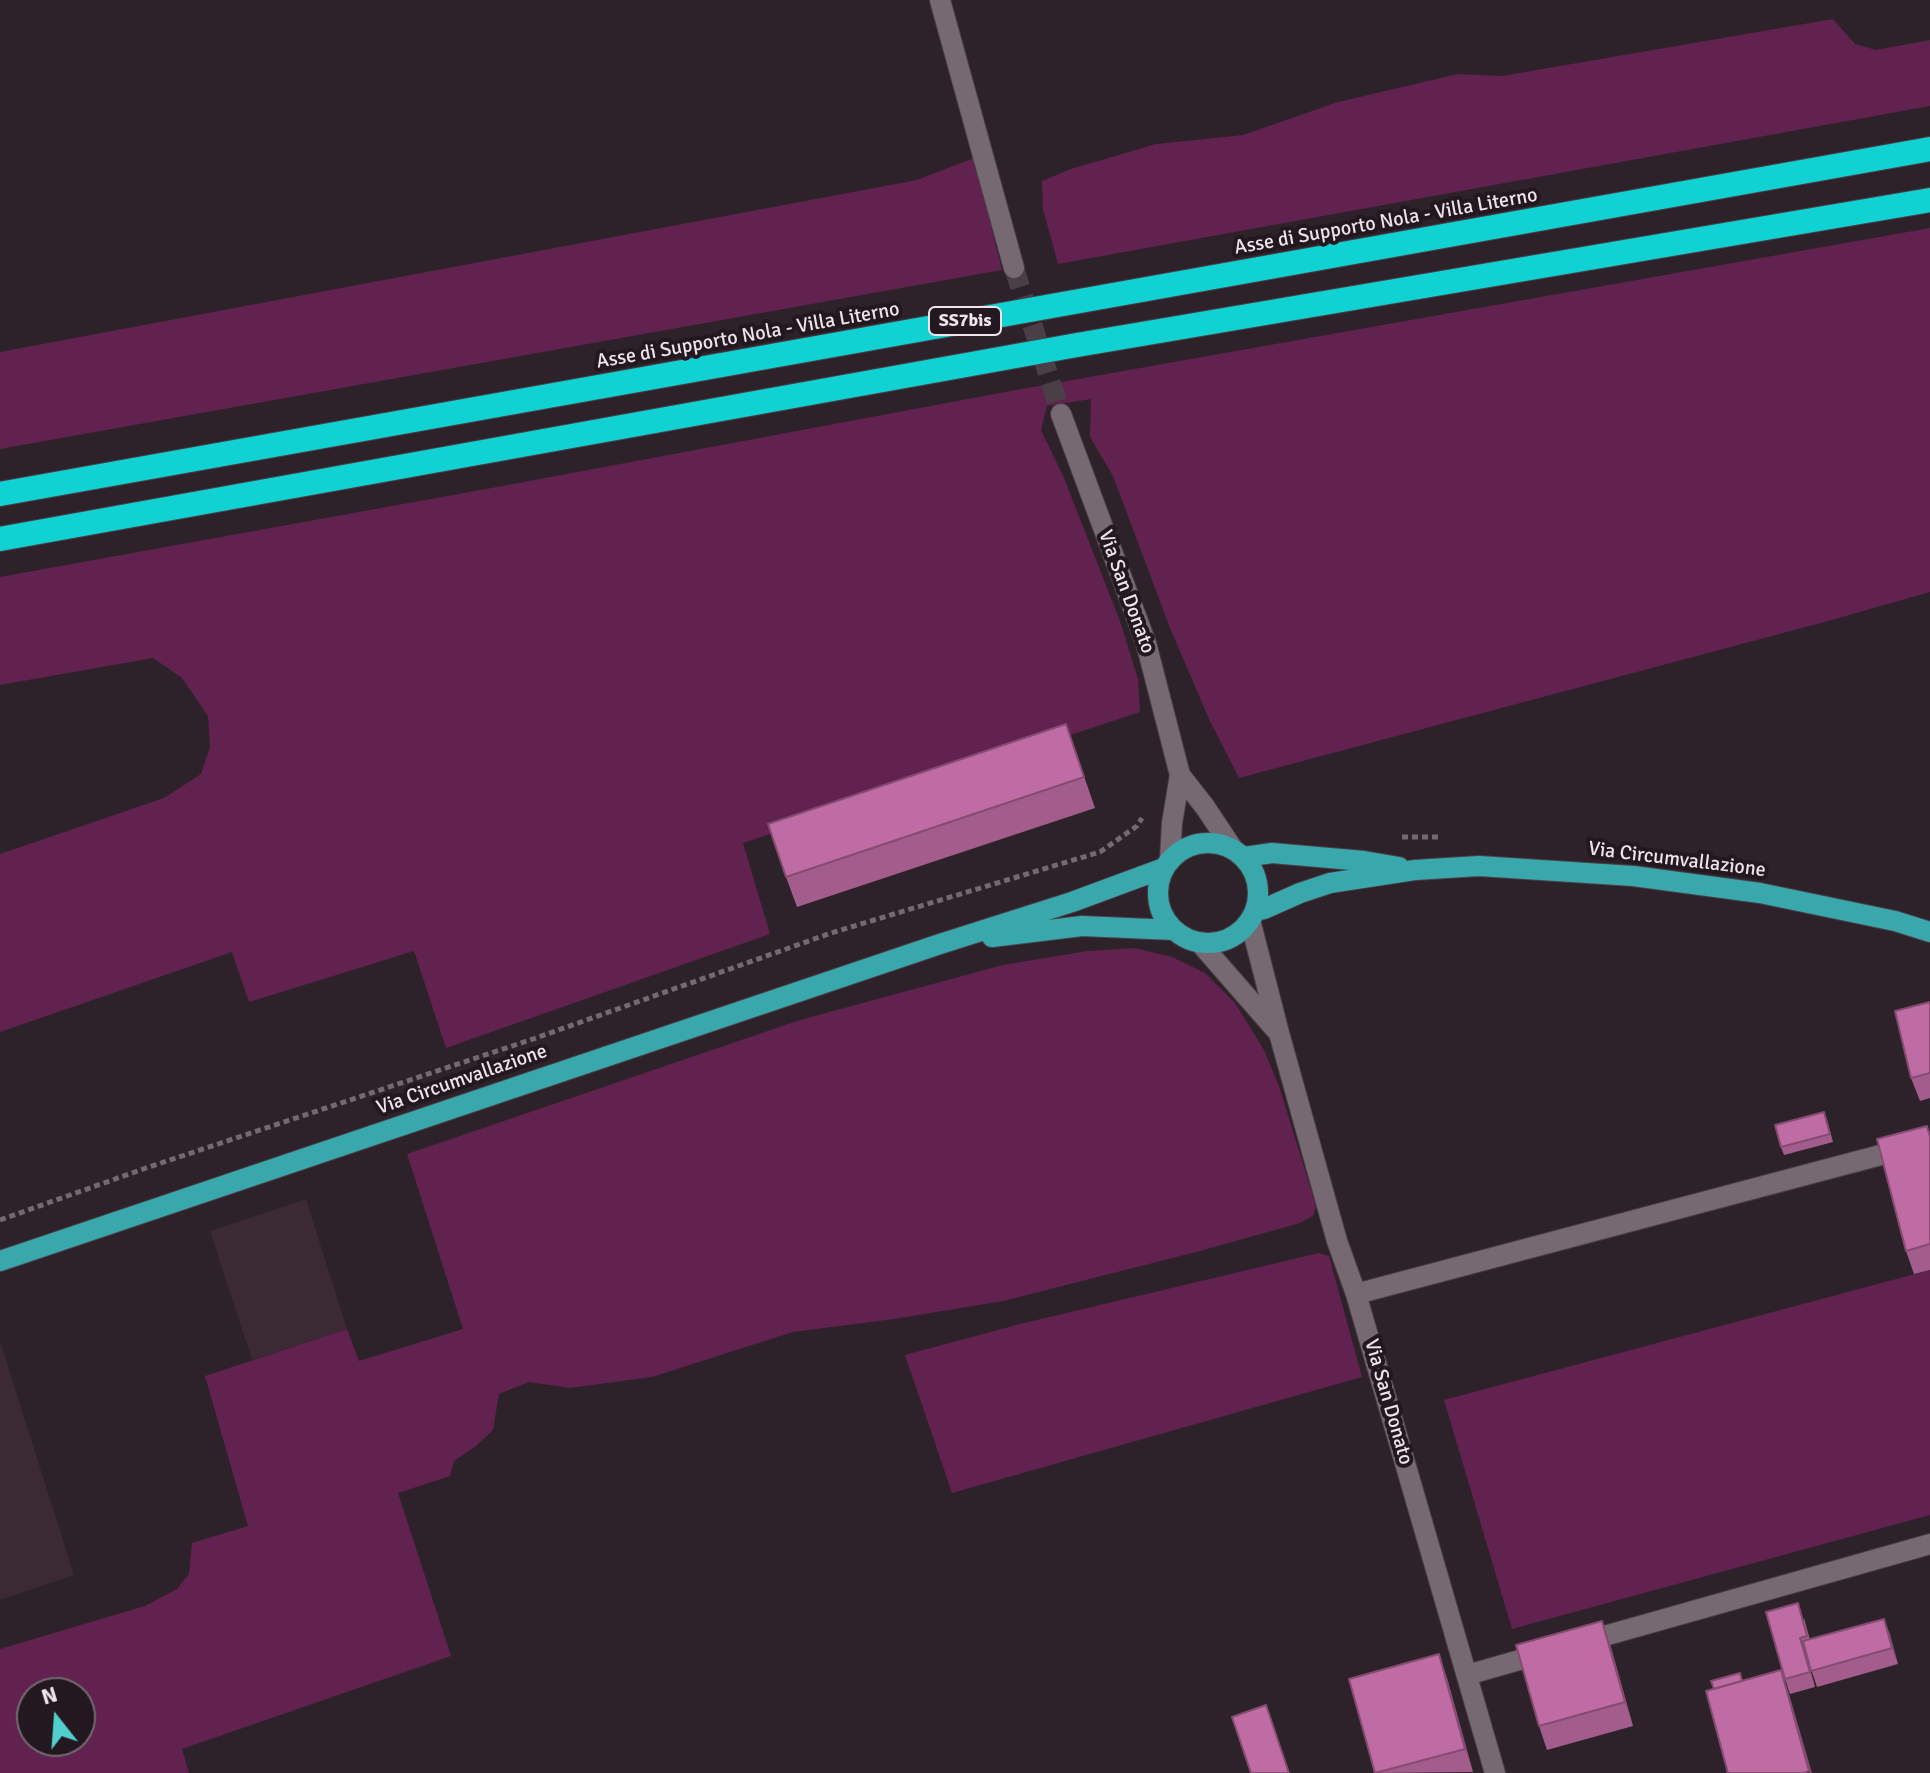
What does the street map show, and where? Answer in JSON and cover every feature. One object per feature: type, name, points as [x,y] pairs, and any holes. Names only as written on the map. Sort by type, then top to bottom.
[{"type":"highway","name":"Asse di Supporto Nola - Villa Literno","points":[[0,494],[1930,149]]},
{"type":"highway","name":"SS7bis","points":[[0,539],[1077,345],[1930,200]]},
{"type":"main road","points":[[940,944],[1072,902],[1167,864],[1187,847],[1202,843],[1218,843],[1238,853],[1253,869],[1259,897],[1253,916]]},
{"type":"main road","points":[[1238,853],[1364,861],[1415,870]]},
{"type":"main road","points":[[1167,864],[1158,884],[1158,901],[1164,917],[1174,930],[1200,943],[1228,939],[1253,916],[1300,893],[1330,883],[1415,870]]},
{"type":"main road","name":"Via Circumvallazione","points":[[1415,870],[1479,866],[1633,876],[1760,893],[1895,921],[1930,932]]},
{"type":"main road","points":[[940,944],[1082,926],[1174,930]]},
{"type":"main road","name":"Via Circumvallazione","points":[[0,1261],[940,944]]},
{"type":"street","points":[[940,0],[1014,268]]},
{"type":"street","name":"Via San Donato","points":[[1061,414],[1146,643],[1180,775],[1238,853]]},
{"type":"street","name":"Via San Donato","points":[[1167,864],[1180,775]]},
{"type":"street","name":"Via San Donato","points":[[1253,916],[1279,1033],[1337,1241],[1356,1294],[1495,1773]]},
{"type":"street","points":[[1200,943],[1279,1033]]},
{"type":"street","points":[[1356,1294],[1930,1142]]},
{"type":"street","points":[[1467,1675],[1930,1544]]},
{"type":"path","points":[[0,1220],[536,1038],[831,933],[1100,852],[1137,826],[1144,814]]},
{"type":"shaded area","points":[[1833,19],[1855,44],[1876,50],[1930,40],[1930,106],[1058,264],[1043,209],[1042,181],[1071,169],[1156,144],[1243,135],[1338,102],[1458,74],[1502,76]]},
{"type":"shaded area","points":[[974,158],[1002,270],[0,449],[0,352],[917,180]]},
{"type":"shaded area","points":[[1930,228],[1930,592],[1239,778],[1209,719],[1170,628],[1113,476],[1090,437],[1091,399],[1047,406],[1041,430],[1064,478],[1120,621],[1138,679],[1140,712],[743,843],[770,934],[446,1048],[414,951],[249,1002],[232,952],[0,1032],[0,854],[164,798],[201,774],[210,747],[208,716],[182,678],[153,658],[0,685],[0,577],[1016,390]]},
{"type":"shaded area","points":[[1134,948],[1172,957],[1205,973],[1235,1003],[1264,1050],[1279,1086],[1316,1206],[1313,1216],[1300,1223],[1200,1251],[1003,1301],[793,1332],[652,1377],[570,1388],[529,1382],[499,1394],[493,1430],[454,1461],[450,1476],[398,1493],[451,1656],[182,1749],[189,1773],[0,1773],[0,1649],[145,1606],[177,1589],[189,1574],[192,1543],[248,1526],[205,1376],[347,1329],[359,1361],[463,1329],[407,1154],[800,1020],[1003,965],[1088,951]]},
{"type":"shaded area","points":[[306,1199],[347,1329],[252,1360],[210,1231]]},
{"type":"shaded area","points":[[1319,1253],[1329,1256],[1362,1377],[952,1493],[905,1355],[1020,1324]]},
{"type":"shaded area","points":[[1930,1270],[1930,1515],[1512,1629],[1444,1400]]},
{"type":"shaded area","points":[[0,1341],[74,1575],[0,1600]]},
{"type":"building","points":[[1066,724],[1084,777],[786,877],[768,824]]},
{"type":"building","points":[[1930,1002],[1930,1073],[1911,1078],[1895,1011]]},
{"type":"building","points":[[1824,1112],[1830,1134],[1781,1147],[1775,1125]]},
{"type":"building","points":[[1927,1126],[1930,1137],[1930,1244],[1906,1251],[1877,1139]]},
{"type":"building","points":[[1798,1603],[1807,1636],[1800,1638],[1810,1672],[1785,1679],[1766,1612]]},
{"type":"building","points":[[1884,1619],[1892,1648],[1811,1671],[1803,1641]]},
{"type":"building","points":[[1602,1621],[1625,1702],[1539,1726],[1516,1645]]},
{"type":"building","points":[[1439,1654],[1465,1749],[1375,1773],[1349,1679]]},
{"type":"building","points":[[1781,1670],[1809,1771],[1728,1773],[1706,1691]]},
{"type":"building","points":[[1740,1673],[1742,1681],[1714,1689],[1711,1681]]},
{"type":"building","points":[[1266,1705],[1289,1773],[1251,1773],[1232,1717]]},
{"type":"tunnel","points":[[1014,268],[1061,414]]}]
